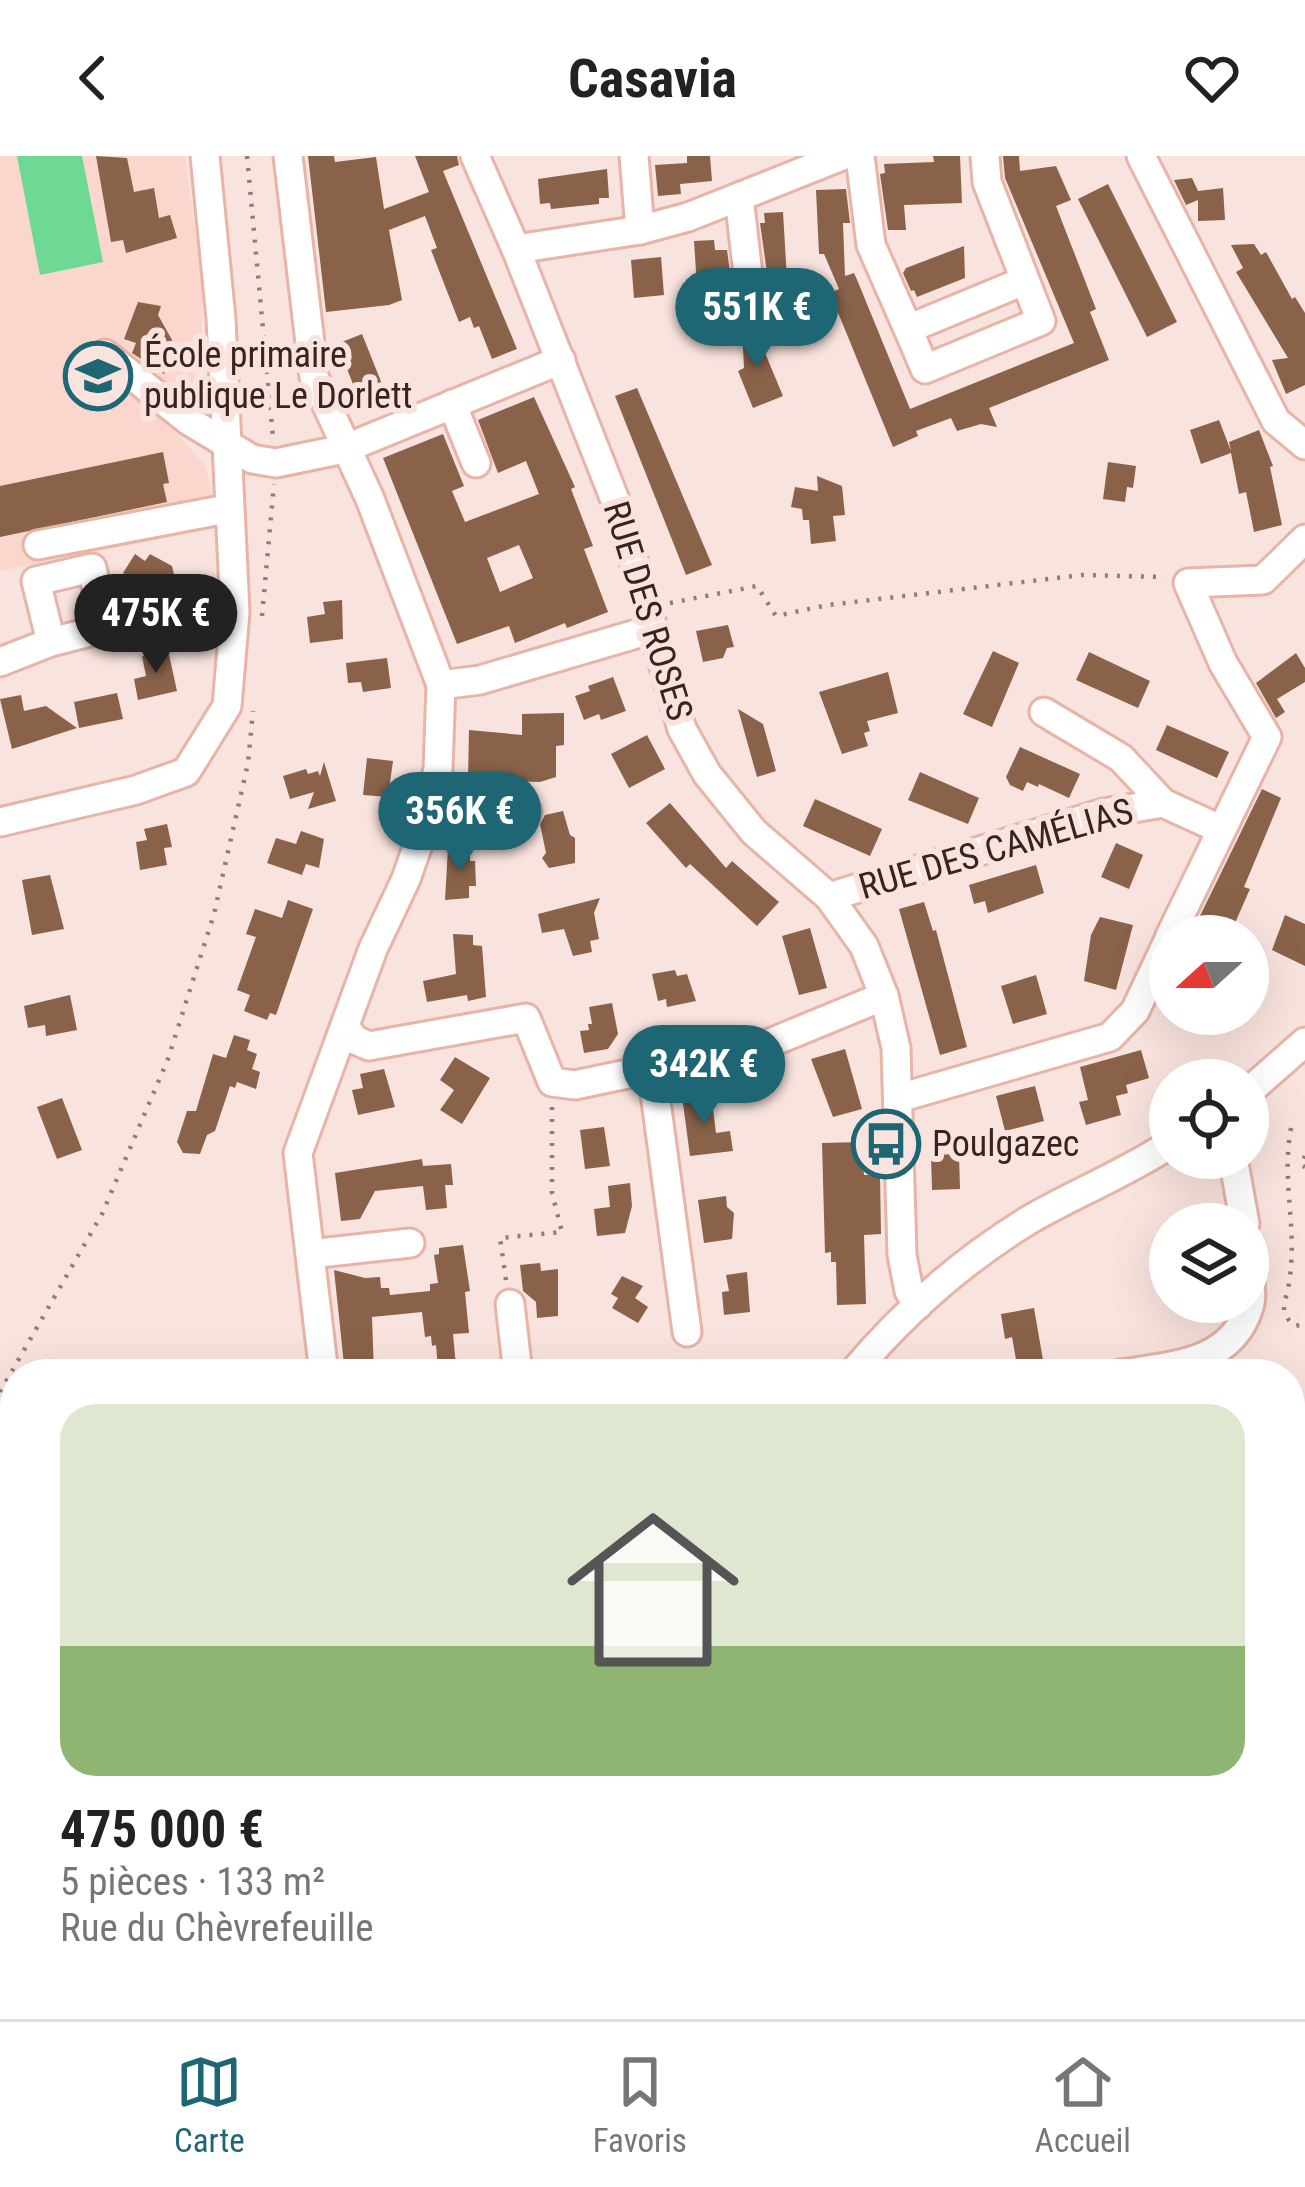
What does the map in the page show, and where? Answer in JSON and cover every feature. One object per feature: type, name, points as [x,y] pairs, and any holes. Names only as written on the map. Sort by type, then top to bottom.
[{"type":"street","points":[[0,821],[136,790],[186,772],[227,706],[235,605],[221,319],[205,156]]},
{"type":"street","points":[[288,156],[314,377],[370,499],[441,685],[438,769],[406,879],[373,949],[298,1154],[322,1359]]},
{"type":"street","name":"RUE DES ROSES","points":[[475,156],[619,510],[682,729],[707,774],[754,832],[829,897],[864,946],[884,996],[896,1048],[902,1255],[909,1291],[917,1305]]},
{"type":"street","points":[[634,156],[640,230]]},
{"type":"street","points":[[516,249],[688,218],[842,156]]},
{"type":"street","points":[[860,156],[871,244],[925,369],[1041,321],[987,182],[985,156]]},
{"type":"street","points":[[1141,156],[1276,421],[1305,445]]},
{"type":"street","points":[[739,197],[749,283],[755,295]]},
{"type":"street","points":[[908,329],[1024,281]]},
{"type":"street","points":[[106,354],[189,421],[252,459],[276,463],[344,449],[561,360]]},
{"type":"street","points":[[452,404],[476,463]]},
{"type":"street","points":[[38,545],[216,511]]},
{"type":"street","points":[[1180,915],[1268,737],[1223,662],[1188,583],[1263,580],[1305,539]]},
{"type":"street","points":[[0,662],[106,628],[92,568],[36,581],[51,642]]},
{"type":"street","points":[[441,685],[481,680],[650,618]]},
{"type":"street","points":[[1044,712],[1121,758],[1163,803],[1220,829]]},
{"type":"street","points":[[432,793],[527,812]]},
{"type":"street","name":"RUE DES CAMÉLIAS","points":[[829,897],[1104,813],[1163,803]]},
{"type":"street","points":[[899,1098],[1110,1037],[1135,1011],[1149,981]]},
{"type":"street","points":[[345,1028],[369,1046],[526,1018],[552,1082],[575,1085],[765,1045],[884,996]]},
{"type":"street","points":[[1269,1074],[1305,1042]]},
{"type":"street","points":[[652,1071],[687,1332]]},
{"type":"street","points":[[866,1359],[917,1305],[968,1261],[1032,1219],[1149,1158]]},
{"type":"street","points":[[310,1254],[410,1243]]},
{"type":"street","points":[[510,1304],[516,1359]]},
{"type":"street","points":[[1199,1359],[1227,1346],[1240,1323]]},
{"type":"path","points":[[650,618],[757,586],[776,616],[828,605],[1082,575],[1151,574],[1188,583]]},
{"type":"path","points":[[106,628],[235,605]]},
{"type":"path","points":[[510,1304],[500,1238],[562,1232],[552,1193],[552,1082]]},
{"type":"path","points":[[1291,1128],[1284,1166],[1293,1212],[1292,1260],[1282,1307],[1295,1326],[1305,1324]]},
{"type":"path","points":[[1305,1156],[1301,1165],[1305,1167]]},
{"type":"shaded area","name":"École primaire publique Le Dorlett","points":[[0,156],[185,156],[203,289],[201,349],[191,402],[169,425],[206,467],[219,527],[0,571]]},
{"type":"green space","points":[[17,156],[82,156],[103,262],[40,275]]},
{"type":"building","points":[[96,156],[127,158],[134,192],[154,188],[159,218],[170,215],[177,238],[126,253],[123,240],[111,242]]},
{"type":"building","points":[[308,156],[334,156],[335,162],[376,157],[384,209],[429,192],[415,156],[457,156],[459,165],[443,171],[517,349],[492,359],[479,326],[474,328],[470,317],[459,322],[431,250],[437,248],[425,216],[389,230],[402,300],[326,312]]},
{"type":"building","points":[[687,156],[710,156],[712,181],[680,184],[681,194],[658,196],[655,165],[687,163]]},
{"type":"building","points":[[933,156],[960,156],[962,203],[904,205],[906,230],[888,230],[880,174],[885,173],[884,164],[934,162]]},
{"type":"building","points":[[1003,156],[1019,156],[1020,171],[1056,166],[1071,200],[1056,206],[1096,309],[1090,312],[1109,360],[989,408],[997,427],[981,424],[957,431],[951,418],[916,431],[918,436],[893,447],[830,293],[839,289],[824,254],[819,254],[816,190],[846,189],[850,223],[843,223],[845,276],[854,273],[910,409],[1074,343],[1005,178]]},
{"type":"building","points":[[607,169],[609,198],[599,198],[599,204],[551,209],[550,203],[540,204],[538,179]]},
{"type":"building","points":[[1192,178],[1198,191],[1223,188],[1225,220],[1198,221],[1198,200],[1186,205],[1174,180]]},
{"type":"building","points":[[1108,184],[1177,322],[1147,337],[1078,199]]},
{"type":"building","points":[[783,212],[787,279],[768,280],[760,223],[765,223],[764,213]]},
{"type":"building","points":[[714,240],[715,250],[727,250],[730,272],[724,273],[718,301],[698,302],[694,241]]},
{"type":"building","points":[[1254,244],[1261,255],[1266,252],[1305,313],[1305,385],[1286,394],[1272,360],[1288,358],[1236,272],[1243,268],[1231,245]]},
{"type":"building","points":[[964,246],[965,278],[917,297],[911,291],[903,273],[906,268]]},
{"type":"building","points":[[661,257],[664,295],[634,298],[631,260]]},
{"type":"building","points":[[138,302],[161,306],[158,315],[172,340],[164,374],[132,353],[136,343],[124,339]]},
{"type":"building","points":[[759,326],[760,341],[783,396],[753,408],[738,371],[744,368],[742,327]]},
{"type":"building","points":[[362,334],[388,399],[363,409],[337,344]]},
{"type":"building","points":[[637,388],[712,565],[686,575],[615,396]]},
{"type":"building","points":[[534,397],[575,487],[571,489],[593,546],[584,549],[608,612],[515,643],[509,626],[457,644],[383,458],[443,434],[464,486],[452,491],[465,522],[539,494],[526,461],[498,473],[478,420]],"holes":[[[519,545],[533,578],[500,592],[487,558]]]},
{"type":"building","points":[[1219,420],[1231,451],[1229,442],[1259,430],[1273,466],[1282,525],[1254,532],[1246,492],[1239,494],[1231,453],[1201,464],[1190,430]]},
{"type":"building","points":[[163,452],[167,502],[0,537],[0,486]]},
{"type":"building","points":[[1108,462],[1136,466],[1125,502],[1103,499]]},
{"type":"building","points":[[817,476],[842,486],[845,515],[833,516],[836,541],[811,544],[809,520],[803,520],[802,509],[791,507],[795,487],[818,491]]},
{"type":"building","points":[[135,554],[145,561],[150,554],[172,566],[180,600],[168,602],[171,612],[151,616],[144,586],[123,573]]},
{"type":"building","points":[[342,600],[343,639],[310,643],[307,617],[325,614],[323,602]]},
{"type":"building","points":[[728,625],[734,647],[727,648],[723,658],[703,662],[696,631]]},
{"type":"building","points":[[168,650],[177,691],[138,700],[134,679],[146,676],[142,656]]},
{"type":"building","points":[[993,651],[1019,663],[992,727],[963,714]]},
{"type":"building","points":[[1089,652],[1150,681],[1138,708],[1076,680]]},
{"type":"building","points":[[1296,653],[1305,668],[1305,682],[1277,699],[1285,712],[1276,718],[1256,683]]},
{"type":"building","points":[[387,658],[391,688],[363,692],[361,682],[348,683],[346,663]]},
{"type":"building","points":[[888,672],[898,713],[867,721],[868,746],[842,754],[819,692]]},
{"type":"building","points":[[613,677],[626,711],[584,720],[575,696]]},
{"type":"building","points":[[117,693],[123,719],[79,728],[74,702]]},
{"type":"building","points":[[21,695],[24,711],[46,706],[77,728],[12,749],[0,699]]},
{"type":"building","points":[[738,709],[763,724],[776,771],[757,777]]},
{"type":"building","points":[[564,713],[564,745],[556,746],[556,777],[540,782],[468,780],[469,730],[522,735],[522,714]]},
{"type":"building","points":[[1167,725],[1229,752],[1217,778],[1156,750]]},
{"type":"building","points":[[647,735],[665,769],[629,788],[611,754]]},
{"type":"building","points":[[1020,747],[1080,774],[1069,798],[1039,784],[1027,782],[1023,791],[1010,785],[1006,777]]},
{"type":"building","points":[[367,758],[393,761],[388,797],[363,795]]},
{"type":"building","points":[[324,762],[336,801],[308,809],[314,792],[290,799],[283,776],[306,769],[320,776]]},
{"type":"building","points":[[920,772],[979,798],[968,824],[908,800]]},
{"type":"building","points":[[1262,789],[1281,798],[1244,887],[1250,889],[1239,915],[1200,915]]},
{"type":"building","points":[[815,799],[882,829],[870,856],[803,826]]},
{"type":"building","points":[[670,803],[726,868],[732,861],[779,902],[757,926],[690,864],[686,868],[646,823]]},
{"type":"building","points":[[563,811],[575,838],[575,863],[549,868],[542,858],[546,853],[540,824],[545,815]]},
{"type":"building","points":[[167,824],[172,847],[164,848],[167,865],[140,870],[136,842],[147,840],[144,829]]},
{"type":"building","points":[[301,831],[324,839],[319,868],[306,864],[302,875],[267,863],[276,838],[296,844]]},
{"type":"building","points":[[1116,843],[1143,855],[1129,889],[1101,877]]},
{"type":"building","points":[[448,848],[470,848],[476,886],[469,886],[469,898],[445,900]]},
{"type":"building","points":[[1036,865],[1044,893],[988,913],[985,901],[974,904],[969,885]]},
{"type":"building","points":[[50,875],[64,929],[32,935],[22,880]]},
{"type":"building","points":[[600,898],[594,913],[599,939],[590,941],[592,952],[573,956],[564,929],[542,933],[538,914]]},
{"type":"building","points":[[288,900],[313,909],[276,1015],[270,1013],[267,1020],[244,1011],[250,995],[237,990],[256,937],[246,934],[255,909],[282,918]]},
{"type":"building","points":[[924,902],[967,1047],[940,1055],[899,909]]},
{"type":"building","points":[[1285,915],[1305,924],[1305,966],[1272,950]]},
{"type":"building","points":[[1100,917],[1133,925],[1116,990],[1084,981],[1091,935]]},
{"type":"building","points":[[810,928],[827,988],[799,995],[782,936]]},
{"type":"building","points":[[453,934],[473,935],[473,945],[482,946],[486,997],[427,1002],[423,981],[456,974]]},
{"type":"building","points":[[675,970],[677,976],[687,974],[696,1001],[667,1007],[666,999],[658,1001],[652,974]]},
{"type":"building","points":[[1036,975],[1047,1014],[1013,1024],[1001,986]]},
{"type":"building","points":[[70,995],[77,1030],[46,1036],[45,1025],[28,1028],[24,1006]]},
{"type":"building","points":[[612,1003],[618,1034],[608,1049],[584,1053],[580,1031],[589,1030],[592,1024],[589,1007]]},
{"type":"building","points":[[234,1035],[250,1040],[247,1050],[257,1054],[252,1069],[260,1072],[256,1089],[237,1082],[235,1088],[230,1086],[215,1131],[207,1135],[200,1154],[183,1153],[177,1142],[187,1111],[196,1111],[213,1054],[226,1058]]},
{"type":"building","points":[[845,1049],[862,1109],[833,1117],[811,1059]]},
{"type":"building","points":[[1141,1050],[1149,1078],[1126,1085],[1128,1093],[1116,1096],[1121,1115],[1086,1125],[1079,1102],[1088,1100],[1080,1067]]},
{"type":"building","points":[[455,1057],[490,1078],[462,1124],[440,1110],[454,1090],[440,1080]]},
{"type":"building","points":[[384,1069],[395,1107],[358,1115],[352,1090],[363,1088],[360,1074]]},
{"type":"building","points":[[1035,1086],[1044,1121],[1005,1131],[996,1096]]},
{"type":"building","points":[[711,1093],[716,1133],[730,1131],[733,1151],[690,1156],[682,1096]]},
{"type":"building","points":[[62,1098],[82,1150],[57,1159],[37,1107]]},
{"type":"building","points":[[604,1127],[610,1166],[585,1169],[580,1130]]},
{"type":"building","points":[[862,1142],[864,1175],[880,1175],[881,1234],[864,1235],[866,1304],[837,1305],[836,1262],[831,1262],[831,1252],[825,1253],[822,1143]]},
{"type":"building","points":[[959,1154],[960,1189],[932,1190],[931,1155]]},
{"type":"building","points":[[422,1159],[423,1166],[451,1164],[453,1185],[445,1185],[447,1208],[426,1210],[423,1186],[375,1191],[360,1219],[341,1221],[335,1173]]},
{"type":"building","points":[[630,1183],[632,1206],[625,1233],[597,1236],[594,1209],[610,1207],[608,1186]]},
{"type":"building","points":[[726,1196],[727,1207],[734,1213],[732,1239],[704,1243],[698,1200]]},
{"type":"building","points":[[463,1245],[470,1291],[465,1292],[469,1333],[453,1334],[455,1359],[437,1359],[436,1345],[432,1346],[431,1336],[425,1337],[422,1312],[372,1317],[373,1359],[343,1359],[334,1270],[380,1277],[381,1288],[389,1288],[390,1295],[430,1291],[430,1284],[438,1283],[434,1255],[439,1248]]},
{"type":"building","points":[[540,1263],[541,1271],[558,1269],[558,1316],[537,1318],[536,1302],[523,1291],[520,1265]]},
{"type":"building","points":[[747,1272],[750,1312],[724,1315],[722,1292],[729,1291],[726,1275]]},
{"type":"building","points":[[622,1276],[643,1286],[635,1298],[648,1307],[638,1323],[612,1308],[618,1298],[611,1294]]},
{"type":"building","points":[[1034,1308],[1043,1359],[1016,1359],[1012,1337],[1005,1339],[1001,1314]]},
{"type":"place","name":"École primaire publique Le Dorlett","points":[[98,376]]},
{"type":"place","name":"Poulgazec","points":[[886,1144]]}]
